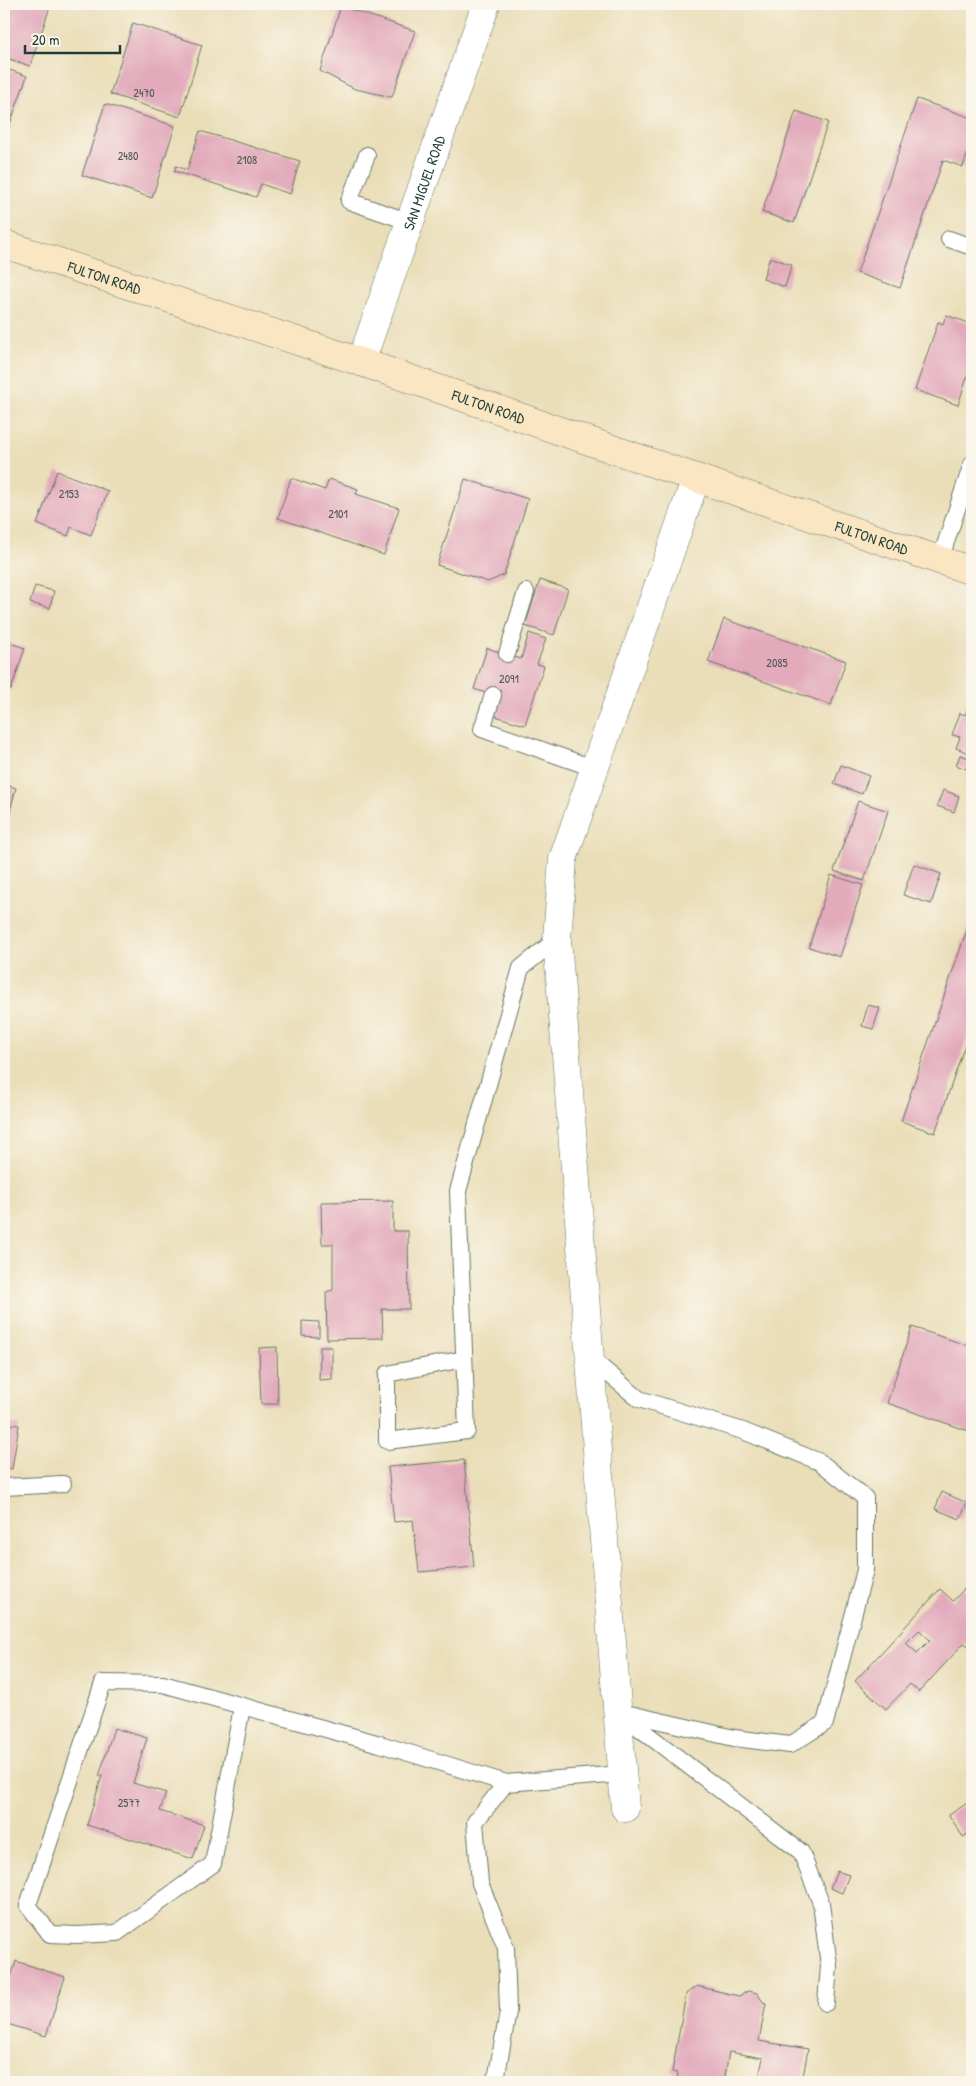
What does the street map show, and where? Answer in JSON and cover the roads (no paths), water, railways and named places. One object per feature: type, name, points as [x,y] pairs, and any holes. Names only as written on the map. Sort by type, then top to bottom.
[{"type":"main road","name":"FULTON ROAD","points":[[4,244],[361,362],[972,571]]},
{"type":"street","name":"SAN MIGUEL ROAD","points":[[361,362],[486,4]]},
{"type":"street","points":[[625,1808],[557,939],[563,859],[696,478]]},
{"type":"lane","points":[[367,155],[349,201],[410,222]]},
{"type":"lane","points":[[949,239],[972,247]]},
{"type":"lane","points":[[940,560],[972,464]]},
{"type":"lane","points":[[506,654],[526,592]]},
{"type":"lane","points":[[493,696],[482,729],[596,769]]},
{"type":"lane","points":[[464,1359],[387,1374],[387,1441],[467,1431],[458,1191],[521,968],[557,939]]},
{"type":"lane","points":[[590,1358],[639,1399],[743,1431],[820,1462],[865,1498],[865,1570],[824,1723],[790,1744],[734,1738],[617,1711]]},
{"type":"lane","points":[[4,1487],[63,1484]]},
{"type":"lane","points":[[242,1707],[239,1732],[213,1864],[117,1933],[50,1934],[28,1905],[103,1683],[163,1684],[380,1744],[506,1783],[622,1774]]},
{"type":"lane","points":[[617,1711],[801,1852],[821,1903],[829,1966],[826,2003]]},
{"type":"lane","points":[[493,2082],[497,2074],[508,2012],[506,1948],[480,1883],[475,1822],[506,1783]]}]
